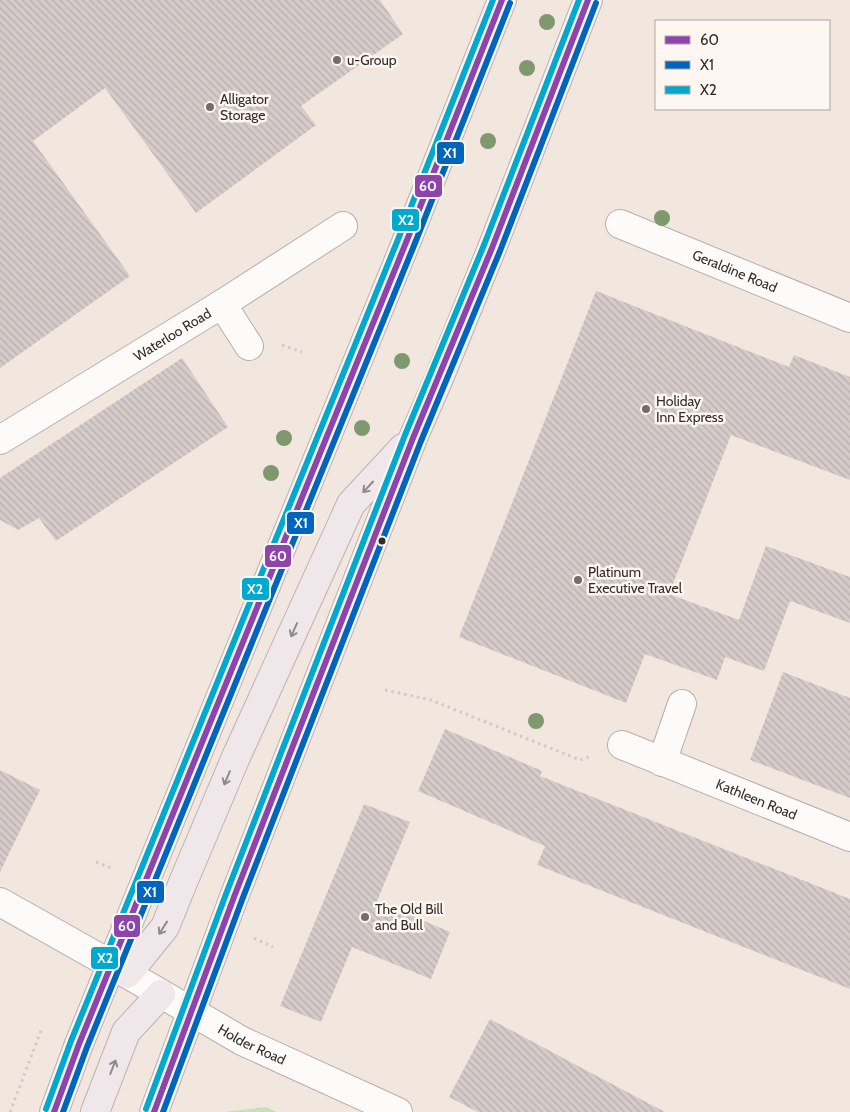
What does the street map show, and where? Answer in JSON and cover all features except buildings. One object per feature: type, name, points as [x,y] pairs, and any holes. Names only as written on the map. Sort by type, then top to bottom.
[{"type":"highway","points":[[54,1112],[79,1044],[120,969],[502,0]]},
{"type":"highway","points":[[154,1112],[191,1011],[413,438],[488,257],[588,0]]},
{"type":"highway","points":[[120,969],[165,927],[236,757],[351,504],[413,438]]},
{"type":"highway","points":[[96,1112],[126,1032],[161,994]]},
{"type":"street","name":"Geraldine Road","points":[[620,224],[850,318]]},
{"type":"street","name":"Waterloo Road","points":[[0,440],[222,304],[343,226]]},
{"type":"street","points":[[222,304],[249,346]]},
{"type":"street","points":[[662,762],[682,704]]},
{"type":"street","name":"Kathleen Road","points":[[622,745],[850,837]]},
{"type":"street","name":"Holder Road","points":[[0,902],[120,969],[242,1041],[398,1112]]},
{"type":"path","points":[[384,690],[431,700],[580,760],[622,745]]},
{"type":"path","points":[[10,1112],[42,1028]]},
{"type":"green space","points":[[265,1107],[277,1112],[225,1112]]},
{"type":"transit line","name":"X2","points":[[46,1109],[71,1041],[399,237],[493,0]]},
{"type":"transit line","name":"60","points":[[54,1112],[79,1044],[407,240],[502,0]]},
{"type":"transit line","name":"X2","points":[[146,1109],[226,894],[405,435],[484,245],[579,0]]},
{"type":"transit line","name":"60","points":[[154,1112],[234,897],[413,438],[492,248],[588,0]]},
{"type":"transit line","name":"X1","points":[[63,1112],[87,1047],[415,243],[510,3]]},
{"type":"transit line","name":"X1","points":[[163,1112],[242,900],[421,441],[500,251],[596,3]]},
{"type":"place","name":"u-Group","points":[[337,60]]},
{"type":"place","name":"Alligator Storage","points":[[210,107]]},
{"type":"place","name":"Holiday Inn Express","points":[[646,409]]},
{"type":"place","name":"Platinum Executive Travel","points":[[578,580]]},
{"type":"place","name":"The Old Bill and Bull","points":[[365,917]]}]
